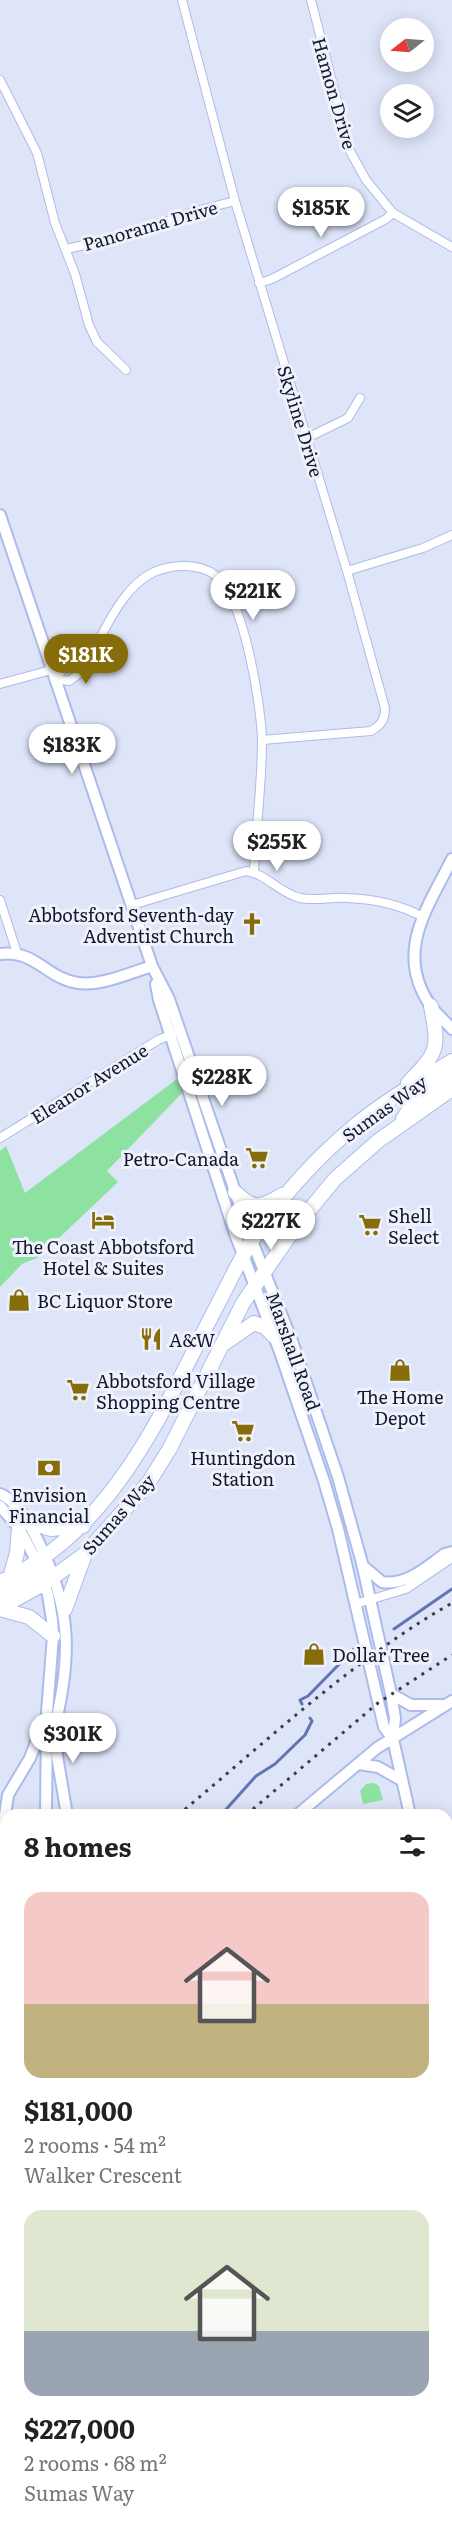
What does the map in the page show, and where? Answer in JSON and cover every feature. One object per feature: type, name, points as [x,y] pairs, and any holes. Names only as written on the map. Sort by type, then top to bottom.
[{"type":"highway","points":[[391,1100],[434,1053],[436,1034],[431,1006]]},
{"type":"highway","name":"Sumas Way","points":[[5,1580],[41,1562],[83,1526],[116,1488],[139,1454],[243,1256],[291,1189],[358,1123],[452,1061]]},
{"type":"highway","points":[[399,1126],[417,1098],[452,1074]]},
{"type":"highway","name":"Sumas Way","points":[[0,1609],[49,1580],[85,1554],[149,1482],[170,1448],[221,1346],[255,1286],[297,1225],[335,1179],[399,1126],[452,1089]]},
{"type":"highway","points":[[235,1192],[246,1203],[254,1206],[270,1203],[291,1189]]},
{"type":"highway","points":[[221,1346],[254,1323],[265,1327],[274,1336]]},
{"type":"highway","points":[[5,1580],[24,1525],[51,1529],[83,1526]]},
{"type":"highway","points":[[65,1610],[85,1554]]},
{"type":"highway","points":[[0,1594],[18,1586],[41,1562]]},
{"type":"highway","points":[[0,1609],[29,1617],[54,1636]]},
{"type":"main road","name":"Marshall Road","points":[[0,515],[52,675],[132,905],[153,970],[159,1000],[175,1034],[309,1388],[338,1477],[362,1563],[391,1694],[395,1718],[393,1739],[408,1809]]},
{"type":"main road","points":[[452,859],[415,934],[413,953],[421,989],[431,1006],[452,1029]]},
{"type":"main road","points":[[0,954],[17,952],[76,983],[153,970]]},
{"type":"main road","name":"Marshall Road","points":[[175,1034],[243,1256],[274,1336],[324,1481],[338,1529],[384,1727],[393,1739]]},
{"type":"main road","points":[[0,1494],[6,1496],[24,1525],[65,1610],[67,1659],[52,1713],[30,1758],[8,1795],[6,1809]]},
{"type":"main road","points":[[0,1506],[24,1525]]},
{"type":"main road","points":[[362,1563],[382,1582],[400,1582],[410,1579],[445,1554],[452,1552]]},
{"type":"main road","points":[[46,1809],[54,1636],[49,1580]]},
{"type":"main road","points":[[391,1694],[411,1706],[449,1703]]},
{"type":"main road","points":[[304,1809],[393,1739],[449,1703]]},
{"type":"main road","points":[[52,1713],[66,1809]]},
{"type":"main road","points":[[359,1764],[378,1767],[401,1779]]},
{"type":"street","name":"Skyline Drive","points":[[182,0],[235,201],[305,439],[347,571],[385,708],[385,717],[380,726],[371,731],[262,740]]},
{"type":"street","name":"Hamon Drive","points":[[311,0],[350,151],[366,180],[393,213],[442,239],[452,247]]},
{"type":"street","name":"Panorama Drive","points":[[0,80],[38,153],[55,223],[66,249],[89,325],[98,342],[126,370]]},
{"type":"street","name":"Panorama Drive","points":[[66,249],[125,236],[196,211],[235,201]]},
{"type":"street","points":[[259,283],[386,219],[393,213]]},
{"type":"street","points":[[305,439],[348,418],[360,398]]},
{"type":"street","points":[[347,571],[423,548],[452,535]]},
{"type":"street","points":[[52,675],[69,681],[82,672],[90,663],[113,616],[132,589],[154,572],[172,567],[202,568],[216,576],[226,588],[237,610],[256,688],[262,740],[254,872]]},
{"type":"street","points":[[0,684],[52,675],[76,665],[94,652]]},
{"type":"street","points":[[132,905],[239,871],[254,872],[282,891],[301,898],[348,898],[394,904],[423,917]]},
{"type":"street","points":[[0,900],[17,952]]},
{"type":"street","name":"Eleanor Avenue","points":[[0,1138],[158,1040],[175,1034]]},
{"type":"street","points":[[355,1604],[406,1589],[452,1558]]},
{"type":"green space","points":[[177,1079],[182,1093],[107,1171],[118,1182],[39,1257],[22,1264],[0,1287],[0,1151],[6,1146],[25,1193]]},
{"type":"green space","points":[[374,1783],[379,1786],[383,1800],[363,1804],[360,1791],[366,1784]]},
{"type":"waterway","points":[[394,1629],[452,1589]]},
{"type":"waterway","points":[[302,1704],[300,1700],[308,1696],[354,1649]]},
{"type":"waterway","points":[[226,1809],[256,1776],[275,1764],[305,1735],[312,1721],[310,1718]]},
{"type":"railway","points":[[185,1809],[310,1703],[379,1650],[452,1603]]},
{"type":"railway","points":[[253,1809],[378,1703],[452,1655]]},
{"type":"place","name":"Abbotsford Seventh-day Adventist Church","points":[[252,924]]},
{"type":"place","name":"Petro-Canada","points":[[257,1158]]},
{"type":"place","name":"The Coast Abbotsford Hotel & Suites","points":[[103,1220]]},
{"type":"place","name":"Shell Select","points":[[370,1225]]},
{"type":"place","name":"BC Liquor Store","points":[[19,1300]]},
{"type":"place","name":"A&W","points":[[151,1339]]},
{"type":"place","name":"The Home Depot","points":[[400,1370]]},
{"type":"place","name":"Abbotsford Village Shopping Centre","points":[[78,1390]]},
{"type":"place","name":"Huntingdon Station","points":[[243,1431]]},
{"type":"place","name":"Envision Financial","points":[[49,1468]]},
{"type":"place","name":"Dollar Tree","points":[[314,1654]]}]
